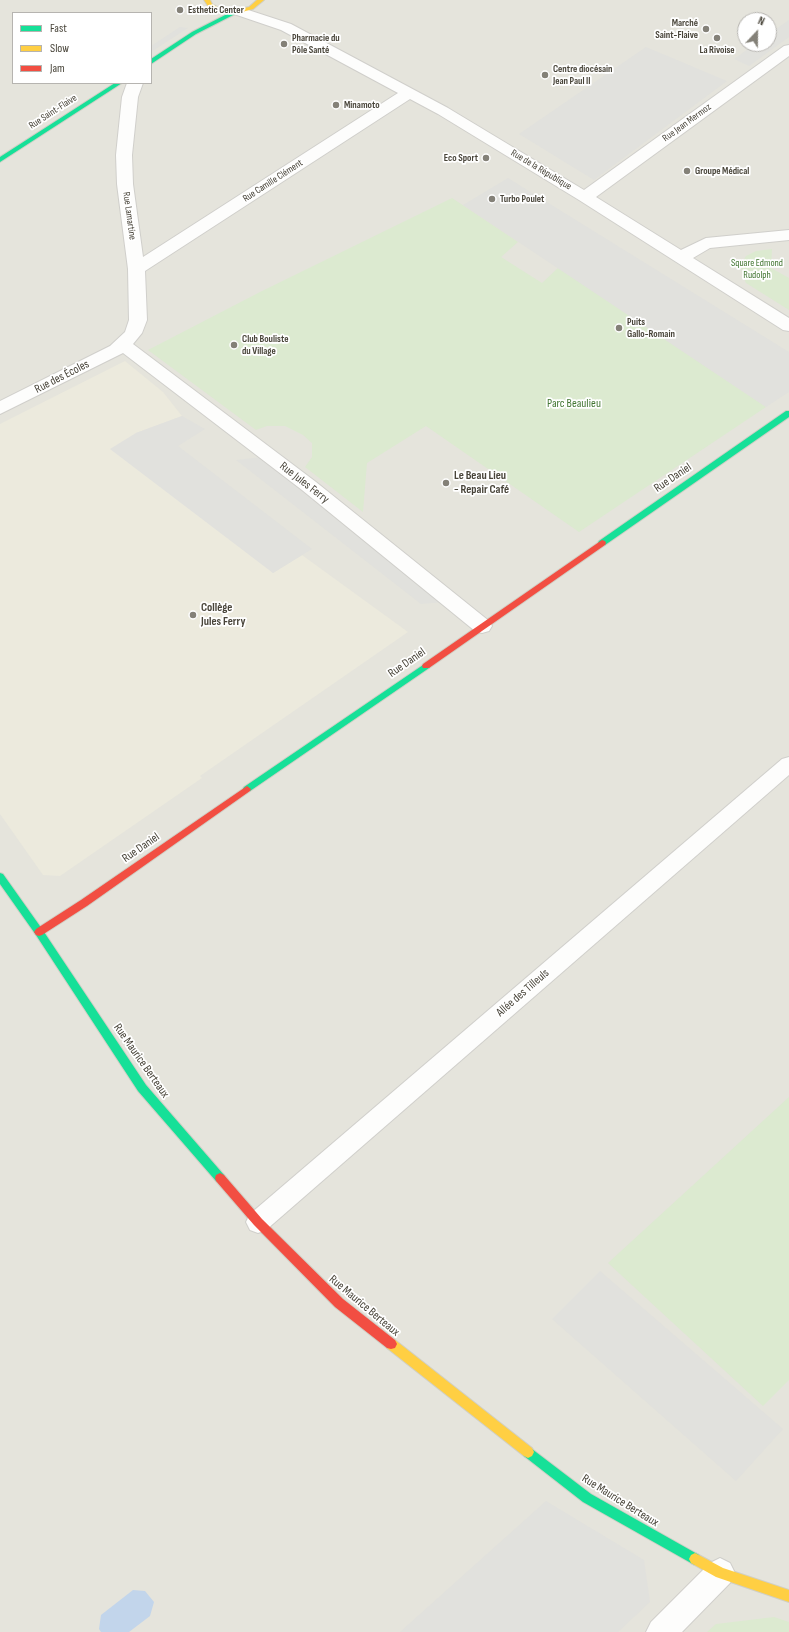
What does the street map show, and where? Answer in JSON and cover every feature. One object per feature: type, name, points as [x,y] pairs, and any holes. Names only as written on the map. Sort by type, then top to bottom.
[{"type":"street","points":[[152,61],[194,33],[237,12],[256,6],[261,0]]},
{"type":"street","name":"Rue de la République","points":[[261,0],[286,27]]},
{"type":"street","points":[[194,33],[208,17],[210,3],[222,11],[237,12]]},
{"type":"street","name":"Rue de la République","points":[[237,12],[286,27],[450,115],[585,197],[789,326]]},
{"type":"street","name":"Rue Jean Mermoz","points":[[585,197],[789,49]]},
{"type":"street","name":"Rue Saint-Flaive","points":[[0,160],[117,84]]},
{"type":"street","name":"Rue Lamartine","points":[[123,345],[133,333],[138,320],[136,269],[125,184],[124,155],[130,97],[135,84]]},
{"type":"street","name":"Rue Camille Clément","points":[[136,269],[409,93]]},
{"type":"street","points":[[680,258],[706,243],[789,235]]},
{"type":"street","name":"Rue des Écoles","points":[[0,408],[123,345]]},
{"type":"street","name":"Rue Jules Ferry","points":[[123,345],[308,486],[482,626]]},
{"type":"street","name":"Rue Daniel","points":[[39,932],[84,903],[789,413]]},
{"type":"street","name":"Rue Maurice Berteaux","points":[[0,877],[39,932],[142,1088],[258,1222],[339,1304],[587,1498],[720,1573],[789,1596]]},
{"type":"street","points":[[661,1632],[720,1573]]},
{"type":"lane","name":"Allée des Tilleuls","points":[[258,1222],[789,764]]},
{"type":"shaded area","points":[[0,0],[789,0],[789,1632],[0,1632]]},
{"type":"shaded area","points":[[789,20],[789,37],[777,46],[777,28]]},
{"type":"shaded area","points":[[180,27],[188,28],[152,51],[152,45]]},
{"type":"shaded area","points":[[646,47],[727,81],[594,180],[519,134]]},
{"type":"shaded area","points":[[744,52],[768,52],[749,66],[734,59]]},
{"type":"shaded area","points":[[508,178],[789,352],[789,392],[766,407],[463,205]]},
{"type":"shaded area","name":"Collège Jules Ferry","points":[[125,361],[163,392],[182,416],[136,433],[273,573],[302,555],[408,632],[200,776],[202,778],[60,876],[43,875],[0,814],[0,424]]},
{"type":"shaded area","points":[[182,416],[205,429],[178,446],[312,549],[273,573],[110,449],[136,433]]},
{"type":"shaded area","points":[[262,457],[446,602],[421,604],[236,460]]},
{"type":"shaded area","points":[[600,1271],[783,1429],[736,1481],[552,1319]]},
{"type":"shaded area","points":[[546,1501],[644,1560],[650,1602],[618,1632],[400,1632]]},
{"type":"green space","name":"Parc Beaulieu","points":[[452,198],[518,242],[501,257],[542,283],[558,268],[766,407],[579,532],[426,426],[367,463],[363,512],[305,467],[312,457],[312,443],[303,435],[285,426],[267,426],[256,430],[148,350],[260,292]]},
{"type":"green space","name":"Square Edmond Rudolph","points":[[772,249],[771,268],[789,278],[789,310],[746,283],[742,274],[741,265],[746,256],[756,251]]},
{"type":"green space","points":[[789,1097],[789,1380],[763,1406],[608,1263]]},
{"type":"green space","points":[[774,1617],[789,1622],[789,1632],[707,1632],[716,1624]]},
{"type":"water","points":[[133,1590],[145,1591],[154,1602],[150,1616],[129,1632],[101,1632],[99,1629],[101,1615]]},
{"type":"traffic: fast","points":[[152,61],[194,33],[235,12]]},
{"type":"traffic: fast","points":[[0,160],[117,84]]},
{"type":"traffic: fast","points":[[602,543],[789,413]]},
{"type":"traffic: fast","points":[[247,789],[426,666]]},
{"type":"traffic: fast","points":[[0,877],[39,932],[142,1088],[220,1178]]},
{"type":"traffic: fast","points":[[528,1452],[587,1498],[695,1559]]},
{"type":"traffic: slow","points":[[207,0],[210,5],[217,9],[235,12],[251,8],[261,0]]},
{"type":"traffic: slow","points":[[391,1344],[528,1452]]},
{"type":"traffic: slow","points":[[695,1559],[720,1573],[789,1596]]},
{"type":"traffic: jam","points":[[426,666],[602,543]]},
{"type":"traffic: jam","points":[[39,932],[84,903],[247,789]]},
{"type":"traffic: jam","points":[[220,1178],[258,1222],[339,1303],[391,1344]]},
{"type":"place","name":"Esthetic Center","points":[[180,10]]},
{"type":"place","name":"Marché Saint-Flaive","points":[[706,29]]},
{"type":"place","name":"La Rivoise","points":[[717,38]]},
{"type":"place","name":"Pharmacie du Pôle Santé","points":[[284,44]]},
{"type":"place","name":"Centre diocésain Jean Paul II","points":[[545,75]]},
{"type":"place","name":"Minamoto","points":[[336,105]]},
{"type":"place","name":"Eco Sport","points":[[486,158]]},
{"type":"place","name":"Groupe Médical","points":[[687,171]]},
{"type":"place","name":"Turbo Poulet","points":[[492,199]]},
{"type":"place","name":"Puits Gallo-Romain","points":[[619,328]]},
{"type":"place","name":"Club Bouliste du Village","points":[[234,345]]},
{"type":"place","name":"Le Beau Lieu - Repair Café","points":[[446,483]]},
{"type":"place","name":"Collège Jules Ferry","points":[[193,615]]}]
